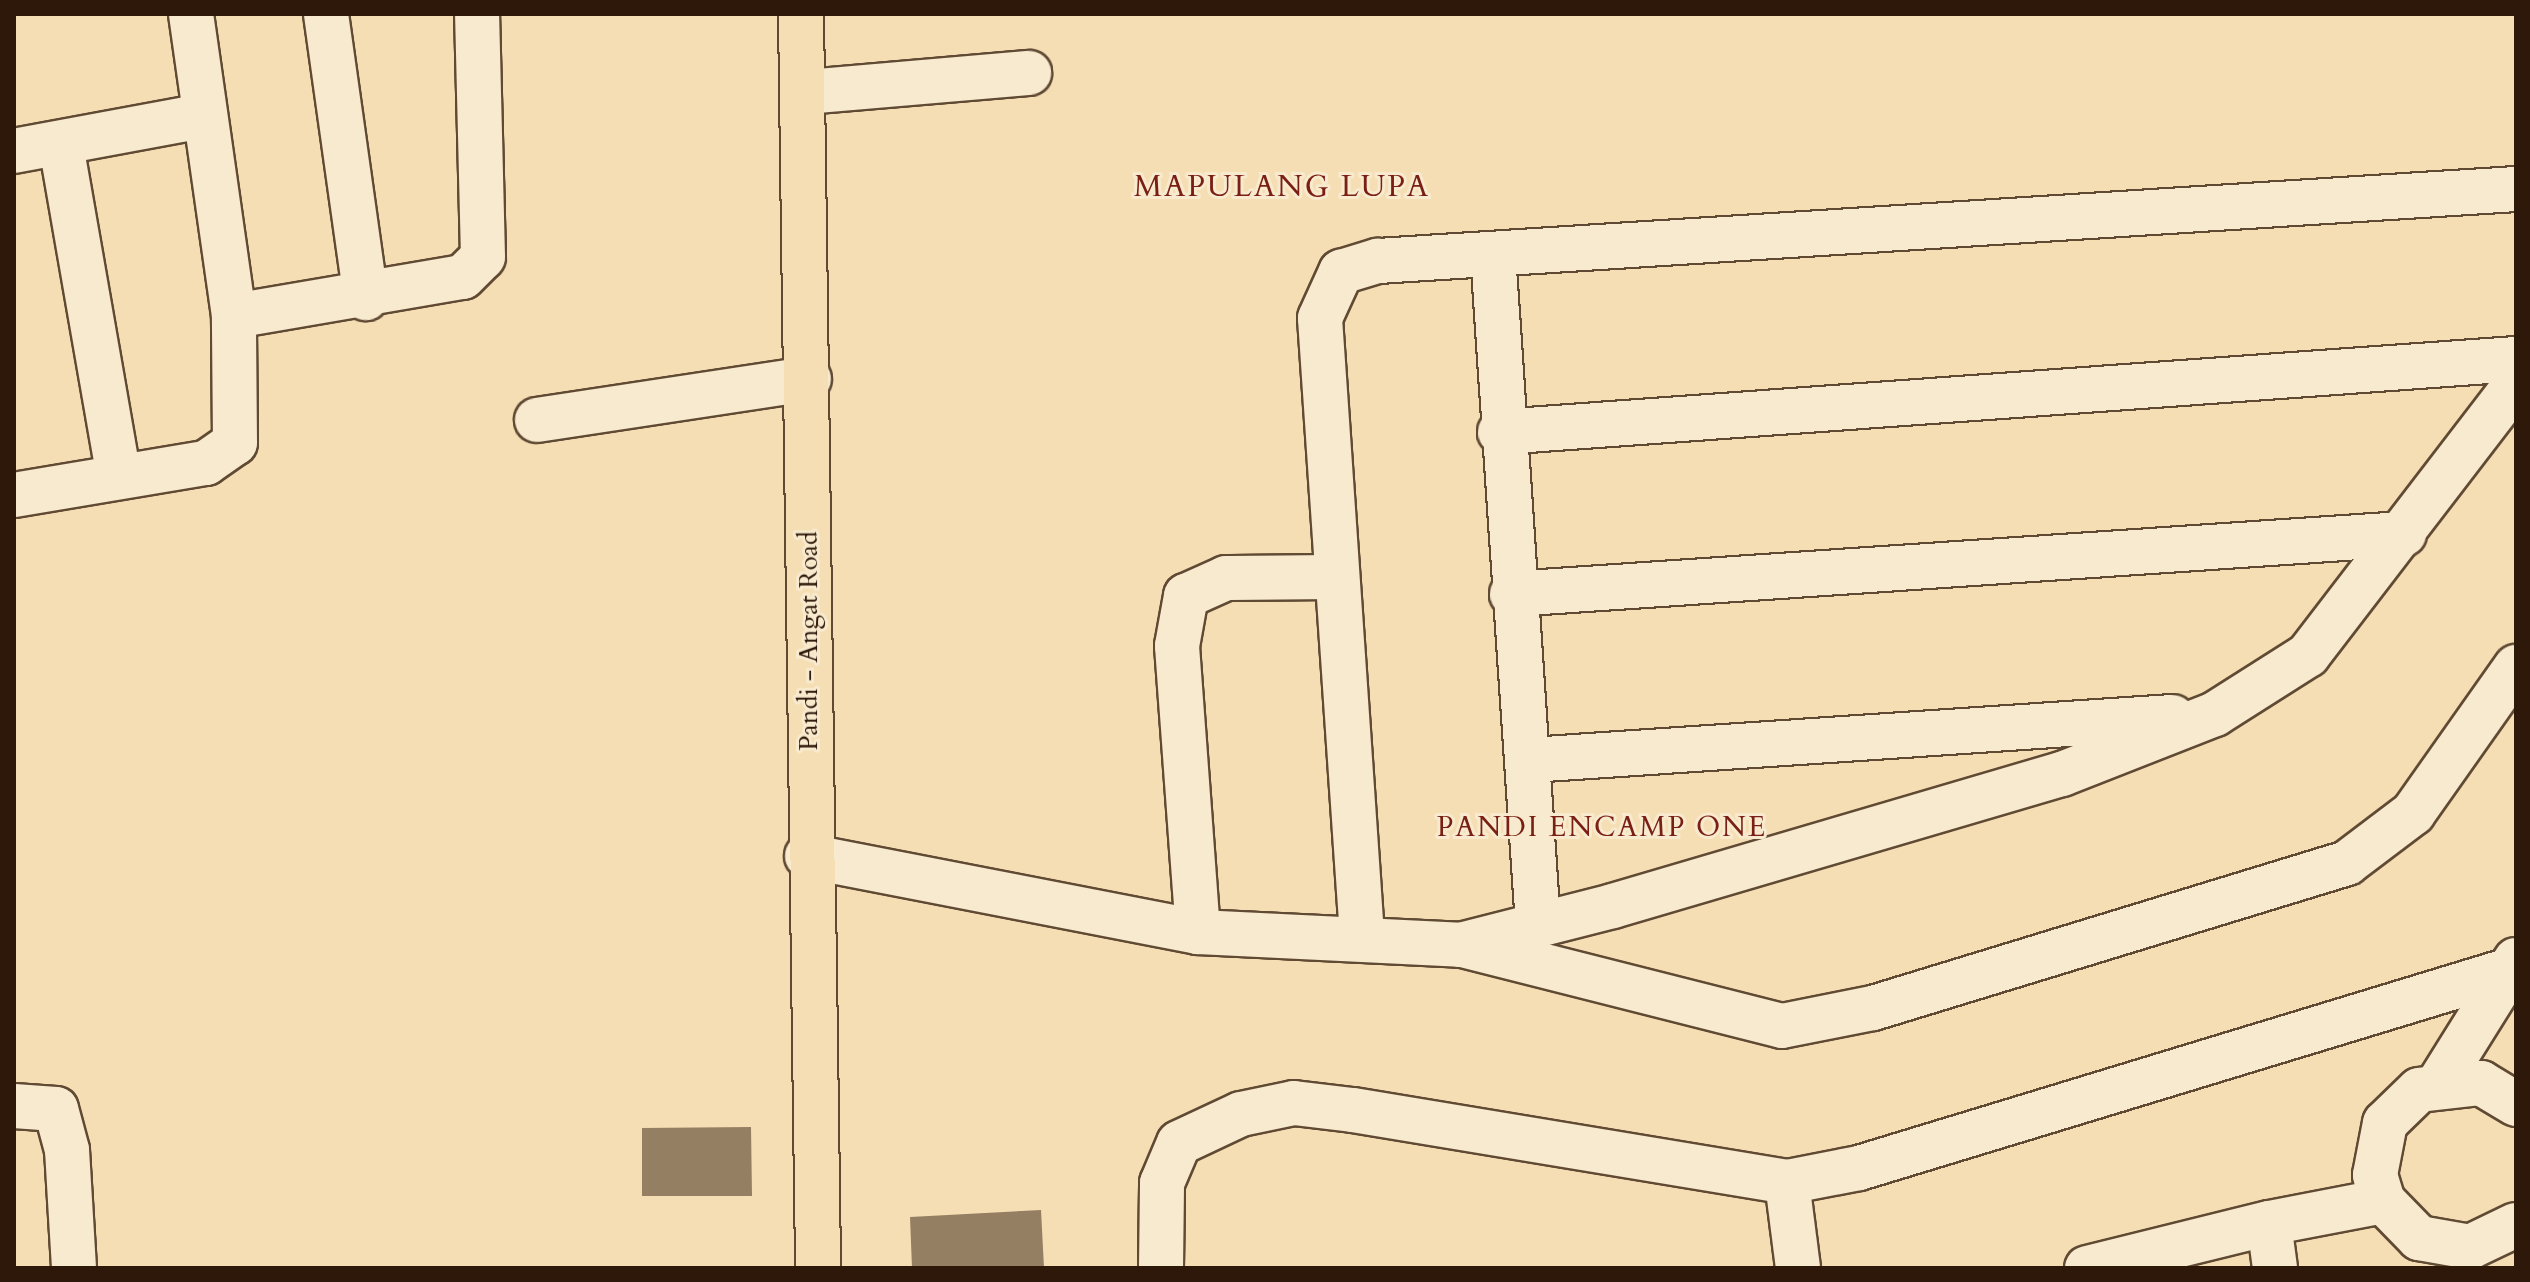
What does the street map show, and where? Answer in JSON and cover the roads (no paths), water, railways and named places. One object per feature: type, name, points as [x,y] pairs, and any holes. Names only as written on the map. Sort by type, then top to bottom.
[{"type":"main road","name":"Pandi - Angat Road","points":[[801,14],[806,92],[809,379],[807,856],[818,1268]]},
{"type":"street","points":[[14,495],[206,463],[235,443],[234,316],[202,116],[191,14]]},
{"type":"street","points":[[326,14],[366,298]]},
{"type":"street","points":[[234,316],[366,298],[463,277],[483,257],[477,14]]},
{"type":"street","points":[[806,92],[1029,73]]},
{"type":"street","points":[[14,151],[61,145],[202,116]]},
{"type":"street","points":[[61,145],[119,476]]},
{"type":"street","points":[[1362,936],[1320,318],[1341,272],[1378,261],[2516,189]]},
{"type":"street","points":[[1493,254],[1500,432],[1512,594],[1530,760],[1538,925]]},
{"type":"street","points":[[1500,432],[2516,359]]},
{"type":"street","points":[[537,420],[809,379]]},
{"type":"street","points":[[1460,945],[2062,774],[2215,714],[2308,655],[2404,534],[2516,384]]},
{"type":"street","points":[[1512,594],[2404,534]]},
{"type":"street","points":[[1198,932],[1177,646],[1186,596],[1226,578],[1337,577]]},
{"type":"street","points":[[807,856],[1198,932],[1362,936],[1460,945],[1782,1026],[1873,1008],[2347,863],[2413,813],[2516,667]]},
{"type":"street","points":[[1530,760],[2215,714]]},
{"type":"street","points":[[2439,1083],[2513,965]]},
{"type":"street","points":[[1161,1268],[1162,1183],[1179,1143],[1241,1114],[1294,1103],[1787,1182],[1859,1168],[2513,965]]},
{"type":"street","points":[[2506,1244],[2444,1247],[2398,1222],[2383,1201],[2375,1175],[2385,1123],[2403,1102],[2439,1083],[2481,1083],[2516,1104]]},
{"type":"street","points":[[14,1106],[56,1109],[67,1150],[74,1268]]},
{"type":"street","points":[[1787,1182],[1798,1268]]},
{"type":"street","points":[[2087,1268],[2269,1223],[2383,1201]]},
{"type":"street","points":[[2269,1223],[2275,1268]]},
{"type":"district","name":"MAPULANG LUPA","points":[[1282,187]]},
{"type":"district","name":"PANDI ENCAMP ONE","points":[[1602,827]]}]
